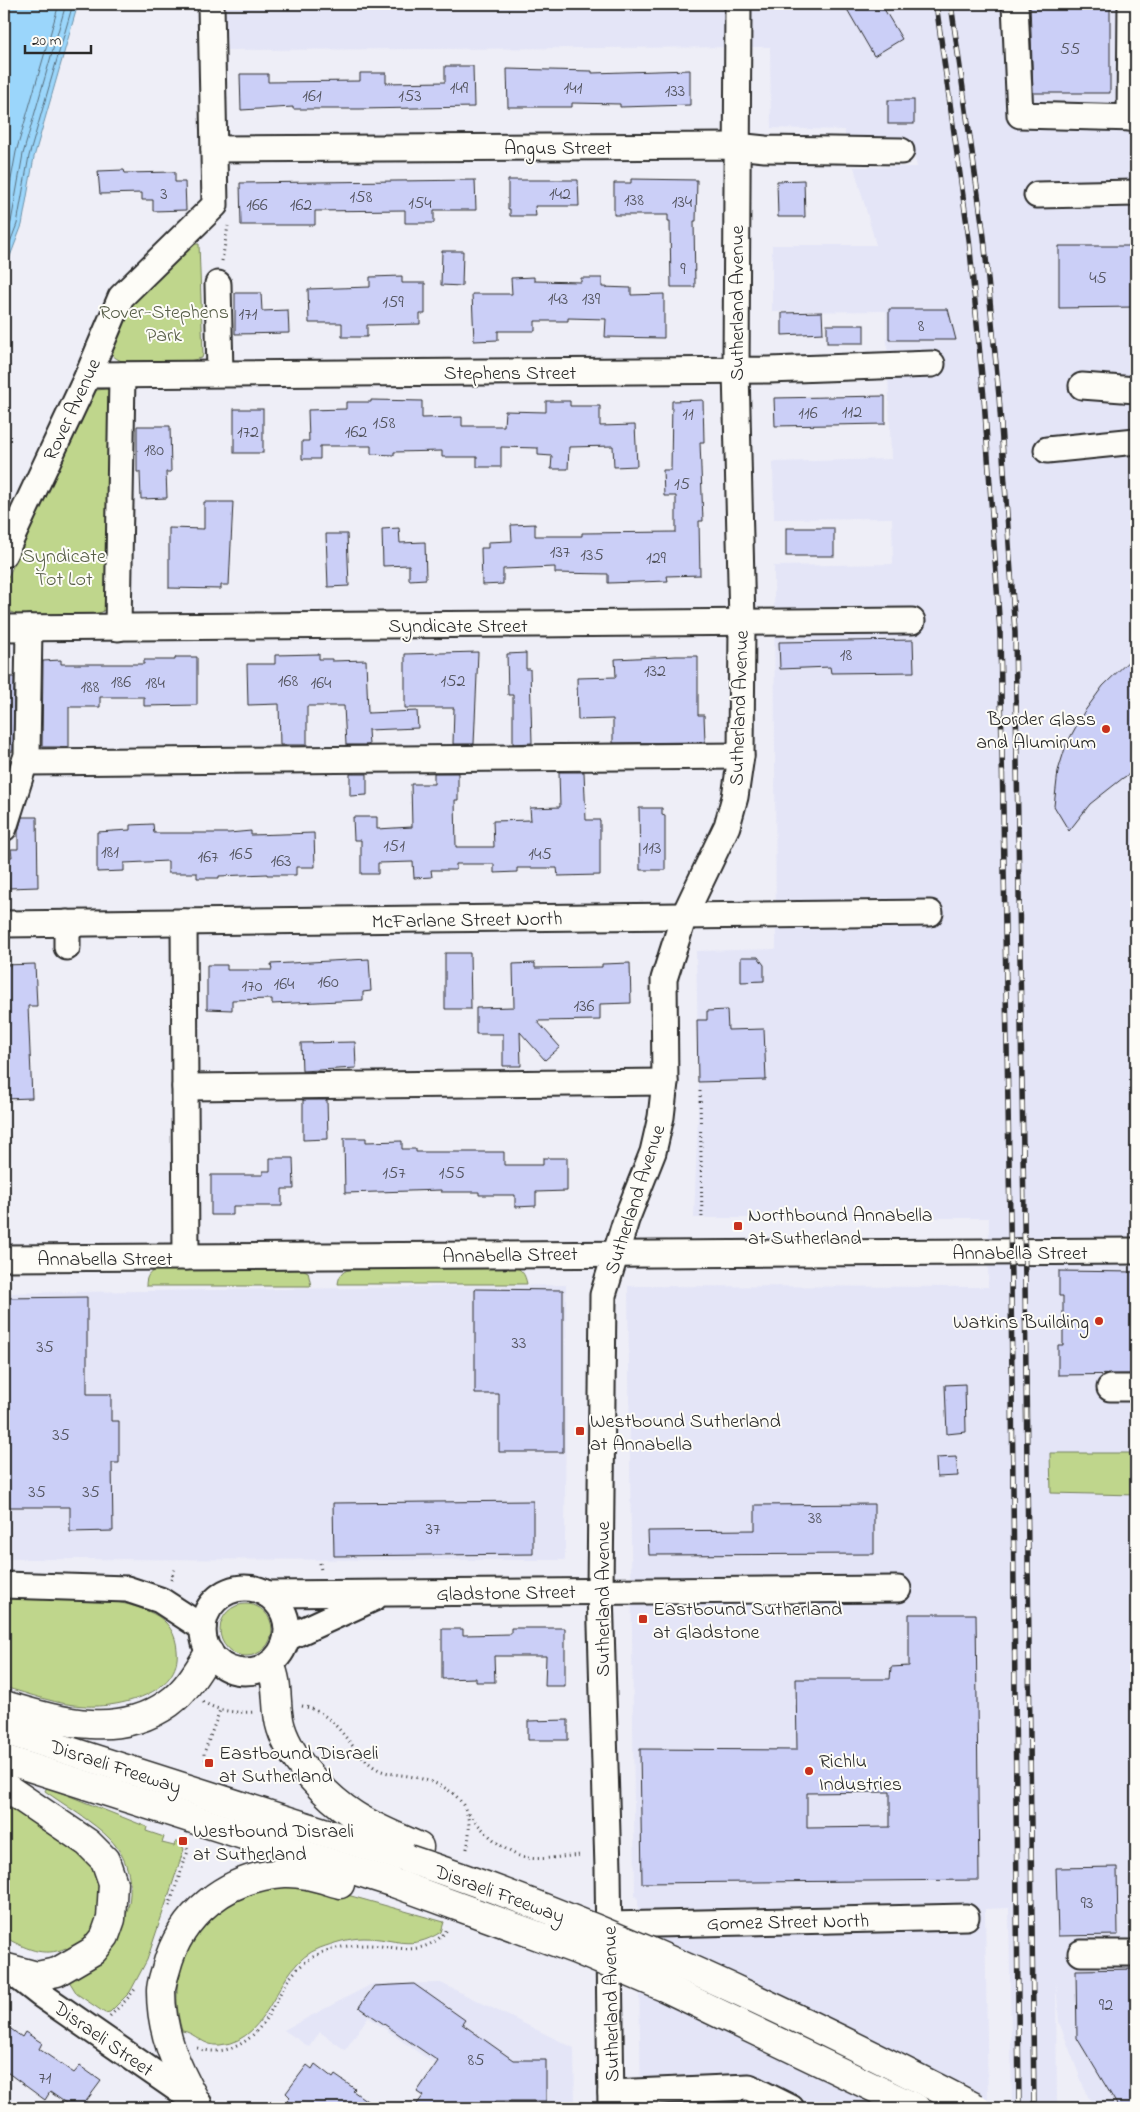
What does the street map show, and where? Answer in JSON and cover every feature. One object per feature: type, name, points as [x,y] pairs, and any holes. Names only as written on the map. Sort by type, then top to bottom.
[{"type":"main road","points":[[4,1706],[75,1724],[103,1725],[132,1720],[158,1710],[169,1703],[191,1680],[206,1641]]},
{"type":"main road","points":[[270,1664],[277,1686],[277,1709],[281,1729],[290,1748],[301,1764],[315,1780],[354,1815],[413,1854]]},
{"type":"main road","name":"Disraeli Freeway","points":[[4,1730],[413,1854],[674,1962],[900,2069],[976,2108]]},
{"type":"main road","name":"Disraeli Freeway","points":[[4,1759],[388,1890],[488,1917],[577,1950],[664,1987],[916,2108]]},
{"type":"main road","points":[[4,1786],[88,1843],[104,1860],[113,1884],[111,1918],[105,1936],[93,1951],[57,1972],[37,1976],[6,1967]]},
{"type":"main road","points":[[201,2105],[171,2052],[164,2022],[160,1989],[170,1952],[184,1927],[202,1906],[229,1889],[258,1877],[285,1873],[313,1876],[388,1890]]},
{"type":"street","points":[[211,4],[215,198]]},
{"type":"street","name":"Sutherland Avenue","points":[[611,2101],[609,1925],[600,1591],[603,1295],[626,1220],[653,1152],[662,1117],[665,1082],[664,979],[684,916],[727,826],[735,797],[740,756],[742,623],[736,370],[738,4]]},
{"type":"street","points":[[1015,4],[1020,115],[1133,118],[1131,4]]},
{"type":"street","name":"Angus Street","points":[[214,149],[736,146],[765,150],[901,151]]},
{"type":"street","points":[[1037,195],[1136,194]]},
{"type":"street","name":"Rover Avenue","points":[[4,554],[88,375],[121,297],[215,205],[215,198]]},
{"type":"street","points":[[218,284],[220,373]]},
{"type":"street","name":"Stephens Street","points":[[88,375],[736,370],[932,364]]},
{"type":"street","points":[[118,628],[122,375]]},
{"type":"street","points":[[1082,386],[1136,390]]},
{"type":"street","points":[[1047,450],[1136,441]]},
{"type":"street","name":"Syndicate Street","points":[[4,628],[742,623],[912,620]]},
{"type":"street","points":[[4,828],[27,755],[29,628]]},
{"type":"street","points":[[24,762],[740,756]]},
{"type":"street","name":"McFarlane Street North","points":[[4,924],[930,913]]},
{"type":"street","points":[[184,922],[186,1257]]},
{"type":"street","points":[[67,923],[67,947]]},
{"type":"street","points":[[185,1087],[665,1082]]},
{"type":"street","name":"Annabella Street","points":[[4,1258],[1136,1251]]},
{"type":"street","points":[[1110,1388],[1136,1388]]},
{"type":"street","points":[[4,1585],[127,1588],[160,1600],[206,1641],[223,1667],[232,1671],[252,1672],[270,1664],[281,1653],[287,1638],[286,1618],[275,1600],[267,1594]]},
{"type":"street","name":"Gladstone Street","points":[[206,1641],[204,1619],[214,1602],[230,1591],[249,1588],[267,1594],[898,1590]]},
{"type":"street","name":"Gladstone Street","points":[[287,1638],[383,1593]]},
{"type":"street","name":"Gomez Street North","points":[[609,1925],[966,1916]]},
{"type":"street","points":[[1081,1953],[1136,1953]]},
{"type":"street","name":"Disraeli Street","points":[[6,1967],[40,1994],[201,2105]]},
{"type":"street","points":[[611,2101],[749,2087],[791,2108]]},
{"type":"path","points":[[215,198],[225,204],[229,221],[218,284]]},
{"type":"path","points":[[700,1091],[702,1221]]},
{"type":"path","points":[[201,1700],[220,1710],[239,1713],[258,1712]]},
{"type":"path","points":[[209,1763],[204,1757],[204,1753],[220,1710]]},
{"type":"path","points":[[468,1813],[480,1828],[499,1845],[526,1858],[582,1856]]},
{"type":"shaded area","points":[[225,4],[1136,4],[1136,2108],[1095,2108],[1086,2093],[1059,2022],[1056,1983],[1057,2108],[1012,2108],[1009,1908],[985,1909],[988,2108],[641,2108],[638,1899],[635,1896],[628,1286],[988,1287],[989,1218],[694,1218],[699,1087],[696,951],[776,949],[774,566],[893,564],[892,518],[774,519],[773,462],[891,459],[886,311],[772,312],[772,245],[876,245],[854,167],[917,167],[911,142],[847,142],[844,130],[771,128],[770,47],[227,50]]},
{"type":"shaded area","points":[[566,1285],[565,1560],[4,1559],[4,1293]]},
{"type":"shaded area","points":[[441,1983],[574,2048],[575,2108],[497,2108],[368,2017],[345,2050],[320,2032],[309,2047],[284,2030],[372,1984]]},
{"type":"green space","name":"Rover-Stephens Park","points":[[199,244],[202,358],[189,361],[122,361],[115,357],[108,346],[134,298],[189,246]]},
{"type":"green space","name":"Syndicate Tot Lot","points":[[106,389],[113,391],[107,608],[102,612],[93,614],[18,615],[11,612],[4,605],[4,586],[92,394],[97,390]]},
{"type":"green space","points":[[512,1266],[522,1272],[527,1284],[338,1284],[342,1274],[347,1270],[353,1269]]},
{"type":"green space","points":[[295,1268],[308,1272],[311,1286],[146,1286],[149,1274],[160,1269]]},
{"type":"green space","points":[[1050,1453],[1136,1453],[1136,1495],[1051,1493]]},
{"type":"green space","points":[[4,1598],[80,1598],[138,1607],[159,1617],[173,1633],[177,1650],[176,1665],[169,1678],[159,1688],[130,1701],[99,1706],[65,1704],[4,1687]]},
{"type":"green space","points":[[246,1604],[256,1606],[264,1612],[270,1620],[272,1630],[270,1640],[264,1648],[256,1654],[246,1656],[236,1654],[228,1648],[222,1640],[220,1630],[222,1620],[228,1612],[236,1606]]},
{"type":"green space","points":[[47,1787],[147,1827],[146,1831],[164,1837],[162,1843],[174,1846],[176,1842],[180,1842],[184,1849],[147,1960],[130,1992],[110,2012],[105,2013],[77,1994],[69,1981],[88,1971],[98,1963],[118,1934],[125,1919],[129,1902],[130,1886],[127,1869],[121,1854],[110,1839],[87,1820],[45,1791]]},
{"type":"green space","points":[[4,1795],[82,1846],[102,1882],[100,1914],[94,1928],[77,1946],[68,1951],[66,1948],[58,1951],[42,1952],[19,1945],[4,1937]]},
{"type":"green space","points":[[270,1885],[326,1889],[444,1922],[441,1932],[420,1941],[411,1943],[364,1938],[353,1939],[320,1948],[304,1957],[292,1970],[263,2017],[252,2030],[238,2040],[214,2045],[182,2031],[178,2015],[178,1982],[186,1952],[194,1938],[216,1913],[234,1898]]},
{"type":"water","points":[[4,4],[78,4],[34,157],[22,225],[4,272]]},
{"type":"building","points":[[844,4],[881,4],[902,39],[874,56]]},
{"type":"building","points":[[1030,4],[1110,4],[1110,93],[1033,93]]},
{"type":"building","points":[[445,66],[473,66],[474,107],[293,109],[293,107],[241,110],[240,74],[268,74],[268,82],[360,81],[360,73],[386,73],[386,83],[445,82]]},
{"type":"building","points":[[507,69],[592,71],[592,73],[690,70],[690,105],[620,107],[620,104],[572,103],[572,107],[508,107]]},
{"type":"building","points":[[888,100],[914,100],[914,124],[888,124]]},
{"type":"building","points":[[124,170],[125,173],[175,172],[175,182],[185,182],[186,210],[153,211],[153,200],[142,200],[142,193],[100,194],[98,171]]},
{"type":"building","points":[[631,179],[697,180],[696,221],[694,221],[695,287],[671,287],[670,221],[668,221],[668,215],[614,215],[614,183],[631,183]]},
{"type":"building","points":[[475,180],[476,210],[434,210],[434,223],[405,223],[405,210],[315,211],[315,225],[241,225],[240,183]]},
{"type":"building","points":[[508,180],[578,180],[579,206],[535,206],[536,216],[510,216],[510,209],[508,209]]},
{"type":"building","points":[[804,180],[805,217],[778,217],[777,181]]},
{"type":"building","points":[[1059,246],[1136,246],[1136,307],[1059,308]]},
{"type":"building","points":[[442,251],[463,251],[462,286],[441,285]]},
{"type":"building","points":[[402,276],[402,283],[425,283],[425,314],[420,314],[420,324],[367,325],[367,337],[342,337],[342,323],[309,323],[308,289],[370,287],[370,277]]},
{"type":"building","points":[[534,277],[534,281],[581,282],[581,278],[602,278],[602,287],[631,288],[631,295],[664,294],[664,338],[605,337],[606,319],[568,318],[568,321],[535,321],[535,331],[498,331],[498,340],[474,341],[472,294],[512,294],[511,278]]},
{"type":"building","points":[[235,293],[261,293],[262,311],[288,310],[289,333],[235,334]]},
{"type":"building","points":[[889,309],[948,309],[956,340],[889,340]]},
{"type":"building","points":[[822,312],[823,333],[782,335],[782,313]]},
{"type":"building","points":[[827,325],[864,325],[864,343],[827,343]]},
{"type":"building","points":[[885,396],[885,424],[775,426],[774,398]]},
{"type":"building","points":[[371,400],[422,401],[422,418],[462,417],[462,426],[504,426],[505,411],[546,412],[546,401],[570,401],[570,406],[600,406],[600,426],[635,425],[637,466],[614,467],[613,446],[569,447],[568,469],[551,469],[552,456],[538,455],[538,448],[501,447],[501,467],[477,467],[477,457],[442,457],[442,451],[394,452],[394,455],[371,454],[371,446],[320,446],[320,459],[302,459],[302,441],[309,441],[308,410],[346,409],[346,402],[371,402]]},
{"type":"building","points":[[703,400],[704,442],[700,442],[703,521],[699,521],[700,575],[667,576],[668,581],[608,583],[608,574],[555,573],[555,567],[503,569],[503,584],[482,585],[481,548],[488,548],[488,542],[512,541],[511,525],[535,524],[535,536],[582,536],[582,533],[676,532],[676,496],[664,496],[663,470],[671,470],[672,401]]},
{"type":"building","points":[[234,409],[263,409],[263,453],[234,453]]},
{"type":"building","points":[[137,426],[170,426],[171,472],[166,472],[167,498],[141,499],[140,472],[137,472]]},
{"type":"building","points":[[204,502],[233,502],[229,585],[221,585],[221,589],[169,588],[169,528],[204,529]]},
{"type":"building","points":[[399,528],[400,543],[425,542],[426,579],[409,580],[409,565],[383,566],[382,529]]},
{"type":"building","points":[[786,528],[834,528],[834,556],[786,556]]},
{"type":"building","points":[[326,534],[347,534],[349,586],[328,587]]},
{"type":"building","points":[[913,640],[914,672],[831,673],[830,667],[780,669],[779,642]]},
{"type":"building","points":[[478,652],[474,744],[453,744],[454,708],[405,708],[405,654]]},
{"type":"building","points":[[526,653],[526,669],[530,669],[532,743],[513,744],[513,695],[508,695],[507,654]]},
{"type":"building","points":[[319,654],[319,659],[332,659],[332,661],[366,660],[368,713],[417,711],[418,728],[368,730],[369,745],[346,745],[344,706],[307,706],[307,745],[280,745],[279,704],[248,705],[247,664],[275,664],[275,655]]},
{"type":"building","name":"Border Glass and Aluminum","points":[[1136,654],[1136,770],[1090,804],[1069,831],[1054,806],[1058,771],[1066,745],[1084,712],[1103,686]]},
{"type":"building","points":[[698,656],[698,715],[704,715],[705,742],[613,743],[613,719],[578,720],[577,678],[616,677],[615,659]]},
{"type":"building","points":[[175,657],[197,657],[197,705],[144,706],[144,697],[100,697],[100,707],[69,707],[69,747],[42,747],[43,661],[61,660],[61,664],[144,664],[144,660],[175,660]]},
{"type":"building","points":[[4,677],[14,677],[13,751],[4,752]]},
{"type":"building","points":[[559,772],[584,772],[586,820],[600,820],[600,875],[558,876],[557,868],[517,868],[517,872],[494,873],[494,864],[456,864],[456,870],[431,870],[432,877],[414,878],[413,862],[378,863],[378,874],[361,874],[361,840],[354,840],[353,817],[377,817],[377,829],[412,827],[411,784],[434,784],[434,773],[458,773],[458,800],[455,800],[456,847],[494,847],[493,821],[531,820],[530,808],[560,807]]},
{"type":"building","points":[[350,774],[367,774],[367,795],[350,796]]},
{"type":"building","points":[[639,808],[662,808],[662,815],[665,816],[665,870],[640,870]]},
{"type":"building","points":[[22,817],[37,817],[38,887],[9,888],[8,857],[12,857],[11,849],[18,849],[18,832]]},
{"type":"building","points":[[153,824],[154,833],[229,833],[251,831],[251,835],[314,833],[315,867],[296,867],[296,875],[267,874],[197,878],[197,873],[168,873],[168,861],[124,863],[124,871],[97,872],[97,832],[130,830],[130,825]]},
{"type":"building","points":[[445,953],[470,953],[471,1009],[445,1009]]},
{"type":"building","points":[[741,957],[758,957],[764,965],[764,981],[741,982]]},
{"type":"building","points":[[369,959],[371,991],[363,992],[363,1000],[272,1004],[272,999],[232,1000],[232,1010],[207,1009],[207,965],[227,965],[227,970],[272,970],[271,964]]},
{"type":"building","points":[[535,963],[535,968],[602,967],[602,964],[630,963],[631,1003],[600,1004],[600,1020],[537,1021],[560,1047],[545,1060],[520,1032],[521,1066],[503,1066],[503,1034],[476,1034],[476,1008],[514,1007],[513,964]]},
{"type":"building","points":[[35,964],[37,1006],[28,1006],[32,1098],[4,1099],[4,965]]},
{"type":"building","points":[[727,1010],[728,1030],[764,1029],[766,1080],[698,1082],[697,1020],[707,1020],[707,1011]]},
{"type":"building","points":[[355,1042],[356,1068],[302,1071],[301,1043]]},
{"type":"building","points":[[303,1100],[327,1100],[328,1139],[303,1140]]},
{"type":"building","points":[[344,1138],[366,1138],[366,1142],[402,1141],[402,1149],[416,1149],[416,1152],[504,1152],[504,1165],[543,1165],[543,1158],[567,1158],[567,1191],[536,1192],[536,1206],[515,1207],[515,1195],[479,1195],[479,1192],[441,1192],[441,1190],[345,1193]]},
{"type":"building","points":[[270,1158],[293,1158],[294,1189],[282,1189],[282,1206],[233,1206],[233,1215],[211,1215],[211,1175],[263,1175],[263,1171],[270,1171]]},
{"type":"building","name":"Watkins Building","points":[[1059,1271],[1136,1272],[1136,1374],[1058,1375],[1058,1345],[1063,1345],[1063,1296],[1059,1296]]},
{"type":"building","points":[[475,1289],[563,1290],[563,1452],[499,1452],[499,1394],[475,1394]]},
{"type":"building","points":[[87,1297],[87,1394],[111,1394],[111,1421],[119,1421],[119,1463],[112,1463],[113,1531],[70,1532],[70,1507],[4,1507],[4,1298]]},
{"type":"building","points":[[965,1384],[966,1432],[947,1434],[945,1385]]},
{"type":"building","points":[[956,1457],[958,1476],[937,1477],[936,1458]]},
{"type":"building","points":[[533,1501],[533,1554],[334,1556],[333,1503]]},
{"type":"building","points":[[874,1504],[874,1554],[649,1555],[648,1531],[755,1530],[755,1505]]},
{"type":"building","name":"Richlu Industries","points":[[909,1614],[976,1614],[979,1880],[642,1883],[640,1749],[797,1750],[796,1679],[890,1679],[891,1667],[909,1666]],"holes":[[[890,1792],[890,1827],[807,1828],[807,1793]]]},
{"type":"building","points":[[511,1628],[565,1628],[565,1686],[545,1686],[546,1656],[494,1656],[495,1682],[476,1682],[476,1678],[442,1679],[442,1629],[463,1629],[463,1635],[511,1634]]},
{"type":"building","points":[[568,1720],[568,1740],[528,1740],[528,1721]]},
{"type":"building","points":[[1117,1867],[1118,1935],[1058,1936],[1056,1868]]},
{"type":"building","points":[[1136,1969],[1136,2108],[1119,2108],[1077,2038],[1076,1970]]},
{"type":"building","points":[[414,1984],[465,2020],[462,2024],[513,2060],[546,2060],[546,2101],[496,2101],[491,2108],[414,2108],[423,2096],[417,2092],[438,2061],[359,2007],[374,1986]]},
{"type":"building","points":[[4,2024],[22,2037],[25,2032],[42,2043],[39,2049],[74,2073],[80,2066],[101,2081],[81,2108],[73,2108],[50,2092],[45,2100],[4,2070]]},
{"type":"building","points":[[315,2064],[333,2078],[335,2075],[355,2089],[353,2091],[377,2108],[296,2108],[287,2101],[290,2097],[286,2093],[307,2065],[312,2069]]},
{"type":"railway","points":[[936,4],[969,239],[984,398],[1000,632],[1011,1281],[1019,2108]]},
{"type":"railway","points":[[951,4],[984,237],[999,396],[1015,632],[1025,1280],[1034,2108]]},
{"type":"place","name":"Border Glass and Aluminum","points":[[1106,729]]},
{"type":"place","name":"Northbound Annabella at Sutherland","points":[[738,1226]]},
{"type":"place","name":"Watkins Building","points":[[1099,1321]]},
{"type":"place","name":"Westbound Sutherland at Annabella","points":[[580,1431]]},
{"type":"place","name":"Eastbound Sutherland at Gladstone","points":[[643,1619]]},
{"type":"place","name":"Eastbound Disraeli at Sutherland","points":[[209,1763]]},
{"type":"place","name":"Richlu Industries","points":[[809,1771]]},
{"type":"place","name":"Westbound Disraeli at Sutherland","points":[[183,1841]]}]
